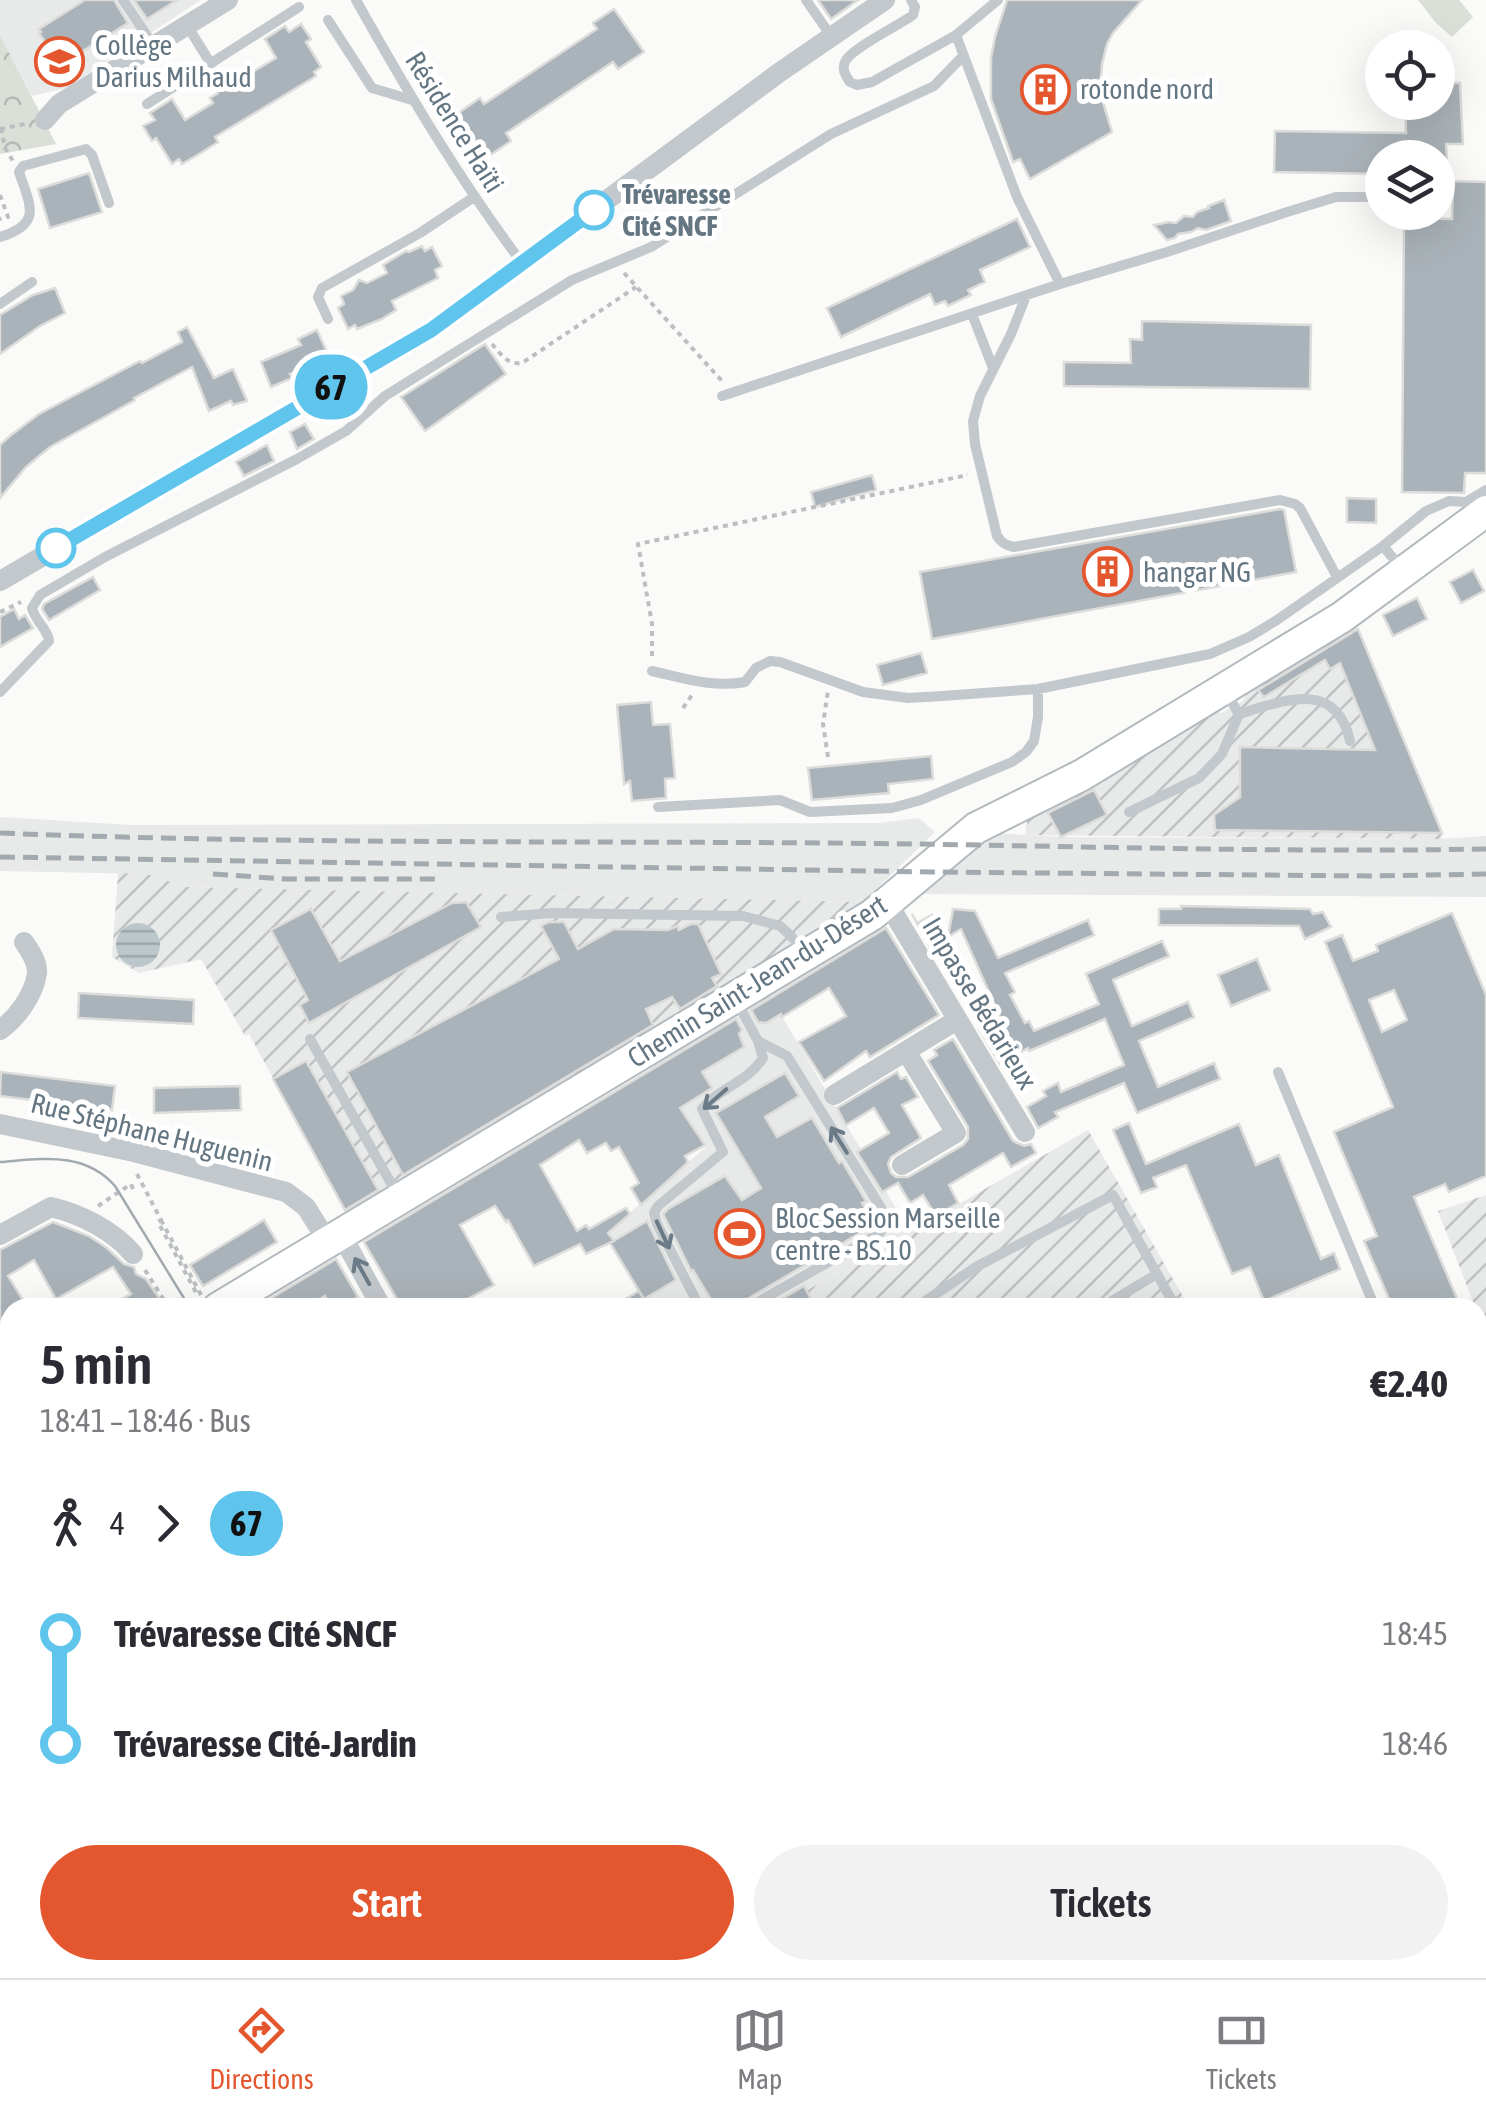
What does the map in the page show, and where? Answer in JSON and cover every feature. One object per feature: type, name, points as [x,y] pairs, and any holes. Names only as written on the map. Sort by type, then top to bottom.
[{"type":"street","points":[[45,120],[59,104],[228,0]]},
{"type":"street","points":[[0,581],[431,330],[884,0]]},
{"type":"street","name":"Chemin Saint-Jean-du-Désert","points":[[213,1298],[334,1238],[872,915],[976,828],[1232,702],[1486,511]]},
{"type":"street","name":"Impasse Bédarieux","points":[[887,902],[1025,1132]]},
{"type":"street","points":[[0,1030],[24,1008],[38,971],[24,942]]},
{"type":"street","points":[[834,1095],[957,1020]]},
{"type":"street","points":[[902,1165],[956,1133],[906,1051]]},
{"type":"street","name":"Rue Stéphane Huguenin","points":[[0,1124],[134,1152],[286,1192],[306,1207],[334,1238],[375,1298]]},
{"type":"street","points":[[0,1235],[51,1207],[82,1218],[116,1238],[133,1254]]},
{"type":"lane","points":[[123,0],[154,47]]},
{"type":"lane","name":"Résidence Haïti","points":[[356,0],[412,100],[522,263]]},
{"type":"lane","points":[[806,0],[832,37]]},
{"type":"lane","points":[[911,0],[915,7],[913,15],[845,62],[850,82],[872,82],[956,36],[998,0]]},
{"type":"lane","points":[[147,104],[299,6]]},
{"type":"lane","points":[[328,20],[372,88],[412,100]]},
{"type":"lane","points":[[188,27],[211,64]]},
{"type":"lane","points":[[956,36],[1017,197],[1060,284]]},
{"type":"lane","points":[[0,692],[49,641],[32,608],[40,595],[346,431],[385,396],[572,280],[666,238],[832,134],[934,86],[964,56]]},
{"type":"lane","points":[[0,236],[18,230],[31,214],[19,172],[24,166],[86,149],[92,155],[109,203]]},
{"type":"lane","points":[[727,394],[1336,197],[1365,196]]},
{"type":"lane","points":[[328,319],[318,297],[322,288],[420,233],[474,197]]},
{"type":"lane","points":[[0,304],[32,282]]},
{"type":"lane","points":[[1026,296],[976,405],[974,421],[997,536],[1005,545],[1280,500],[1300,508],[1337,576]]},
{"type":"lane","points":[[972,314],[994,368]]},
{"type":"lane","points":[[652,671],[698,682],[731,684],[746,682],[756,668],[770,661],[780,662],[863,692],[908,698],[1038,690],[1210,654],[1249,637],[1383,546],[1426,511],[1448,501],[1466,502],[1486,490]]},
{"type":"lane","points":[[1383,546],[1404,573]]},
{"type":"lane","points":[[658,808],[780,800],[810,812],[892,808],[922,800],[1012,762],[1026,752],[1034,741],[1038,690]]},
{"type":"lane","points":[[1129,812],[1199,778],[1222,754],[1232,702],[1301,697],[1318,701],[1333,708],[1346,724],[1350,741]]},
{"type":"lane","points":[[501,916],[743,916],[780,926],[806,955]]},
{"type":"lane","points":[[695,1298],[654,1213],[723,1152],[702,1109],[709,1100],[755,1070],[763,1058],[734,997]]},
{"type":"lane","points":[[310,1039],[400,1199]]},
{"type":"lane","points":[[758,1041],[787,1056],[882,1208],[884,1224],[880,1232],[764,1298]]},
{"type":"lane","points":[[1278,1072],[1371,1298]]},
{"type":"lane","points":[[929,1298],[976,1267],[1113,1195],[1170,1298]]},
{"type":"lane","points":[[1117,1298],[1157,1274]]},
{"type":"path","points":[[5,148],[0,129],[45,120]]},
{"type":"path","points":[[0,196],[8,217],[0,219]]},
{"type":"path","points":[[614,262],[727,394]]},
{"type":"path","points":[[485,335],[507,361],[522,363],[636,287]]},
{"type":"path","points":[[652,671],[652,624],[638,544],[982,472]]},
{"type":"path","points":[[828,757],[824,724],[830,682]]},
{"type":"path","points":[[134,1152],[133,1168],[205,1298]]},
{"type":"path","points":[[82,1218],[130,1184],[133,1189]]},
{"type":"path","points":[[161,1220],[158,1222],[185,1276],[204,1298]]},
{"type":"path","points":[[133,1254],[162,1298]]},
{"type":"shaded area","name":"Collège Darius Milhaud","points":[[0,0],[201,0],[66,88],[32,96],[0,35]]},
{"type":"shaded area","points":[[1356,625],[1441,839],[1025,835],[1028,816],[1210,710],[1222,713],[1243,701],[1247,689]]},
{"type":"shaded area","points":[[0,817],[131,825],[879,823],[919,818],[935,832],[863,902],[185,887],[147,874],[0,871]]},
{"type":"shaded area","points":[[981,832],[1061,837],[1486,836],[1486,897],[921,894]]},
{"type":"shaded area","points":[[118,873],[147,874],[185,887],[863,902],[347,1213],[249,1034],[245,1036],[201,959],[139,973],[112,957]]},
{"type":"shaded area","points":[[138,923],[154,929],[160,945],[154,961],[138,967],[122,961],[116,945],[122,929]]},
{"type":"shaded area","points":[[768,993],[910,1232],[794,1298],[644,1298],[605,1234],[706,1147],[650,1064]]},
{"type":"shaded area","points":[[1088,1130],[1184,1298],[794,1298]]},
{"type":"shaded area","points":[[1486,1195],[1486,1298],[1472,1298],[1438,1211]]},
{"type":"green space","points":[[1418,0],[1459,0],[1473,17],[1455,34],[1455,30],[1444,30]]},
{"type":"green space","points":[[0,35],[56,144],[0,154]]},
{"type":"building","points":[[85,0],[114,0],[128,23],[49,72],[38,55],[49,48],[39,29]]},
{"type":"building","points":[[134,0],[177,0],[147,19]]},
{"type":"building","points":[[818,0],[858,0],[831,19]]},
{"type":"building","name":"rotonde nord","points":[[1007,0],[1142,0],[1113,33],[1102,64],[1100,92],[1112,132],[1030,179],[1020,159],[1013,162],[991,99],[991,58]]},
{"type":"building","points":[[614,9],[644,52],[618,69],[613,62],[506,133],[511,141],[486,158],[457,114],[480,98],[484,104],[597,29],[593,23]]},
{"type":"building","points":[[301,24],[311,39],[306,42],[321,67],[314,72],[316,76],[215,137],[218,142],[204,151],[182,164],[179,159],[172,164],[156,138],[152,141],[143,126],[155,120],[150,113],[172,99],[185,120],[213,103],[210,98],[226,82],[239,80],[276,58],[265,39],[285,26],[289,32]]},
{"type":"building","points":[[1455,83],[1460,83],[1463,144],[1455,144],[1455,140],[1365,140],[1365,174],[1274,172],[1275,131],[1406,133],[1406,120],[1455,120]]},
{"type":"building","points":[[89,173],[102,212],[50,228],[38,189]]},
{"type":"building","points":[[1455,181],[1486,182],[1486,473],[1465,473],[1464,493],[1402,492],[1404,230],[1455,230]]},
{"type":"building","points":[[1224,200],[1231,221],[1206,230],[1198,228],[1167,240],[1154,225],[1193,217]]},
{"type":"building","points":[[1017,219],[1030,247],[980,270],[985,282],[968,290],[971,295],[948,306],[945,301],[935,305],[930,294],[841,337],[827,308]]},
{"type":"building","points":[[422,246],[425,251],[432,247],[442,266],[435,270],[438,278],[392,301],[396,310],[382,319],[348,329],[338,308],[344,304],[341,296],[353,290],[359,280],[367,283],[387,273],[383,265]]},
{"type":"building","points":[[55,288],[65,313],[0,354],[0,315],[33,295]]},
{"type":"building","points":[[1142,321],[1311,325],[1310,389],[1064,386],[1064,362],[1131,363],[1130,339],[1142,340]]},
{"type":"building","points":[[187,327],[214,378],[233,369],[247,401],[233,405],[231,401],[209,411],[192,367],[50,447],[26,467],[0,498],[0,445],[39,414],[182,342],[178,332]]},
{"type":"building","points":[[317,330],[327,352],[297,367],[298,371],[290,374],[292,378],[271,387],[261,362],[301,345],[298,339]]},
{"type":"building","points":[[485,344],[506,374],[425,431],[401,397]]},
{"type":"building","points":[[305,424],[314,439],[297,449],[290,432]]},
{"type":"building","points":[[267,445],[274,461],[244,476],[236,462]]},
{"type":"building","points":[[872,475],[876,490],[815,507],[811,492]]},
{"type":"building","points":[[1347,498],[1376,499],[1376,523],[1347,522]]},
{"type":"building","name":"hangar NG","points":[[1284,510],[1296,572],[932,639],[920,572]]},
{"type":"building","points":[[1473,570],[1484,591],[1461,603],[1450,582]]},
{"type":"building","points":[[93,577],[100,590],[49,620],[42,609],[44,604]]},
{"type":"building","points":[[1417,598],[1427,619],[1393,636],[1383,615]]},
{"type":"building","points":[[14,609],[19,619],[25,615],[33,628],[0,647],[0,617]]},
{"type":"building","points":[[1358,629],[1442,833],[1215,830],[1214,815],[1240,797],[1240,747],[1375,750],[1340,663],[1330,669],[1325,660],[1264,697],[1258,690]]},
{"type":"building","points":[[921,653],[927,673],[883,685],[877,665]]},
{"type":"building","points":[[651,702],[653,725],[670,724],[675,778],[665,779],[666,798],[632,801],[630,781],[624,784],[617,705]]},
{"type":"building","points":[[931,756],[933,779],[888,784],[889,793],[812,800],[808,768]]},
{"type":"building","points":[[1094,790],[1107,815],[1061,837],[1048,813]]},
{"type":"building","points":[[466,902],[481,927],[309,1023],[300,1005],[308,1000],[271,930],[311,909],[340,961],[452,903]]},
{"type":"building","points":[[953,909],[975,911],[998,958],[1088,920],[1094,935],[1005,973],[1015,992],[1010,995],[1025,1023],[1029,1021],[1034,1031],[1099,1004],[1086,974],[1162,941],[1169,956],[1113,980],[1132,1026],[1188,1002],[1194,1017],[1139,1041],[1158,1087],[1214,1063],[1220,1079],[1137,1113],[1124,1083],[1055,1112],[1058,1117],[1038,1128],[1027,1107],[1046,1096],[1043,1091],[1058,1083],[1061,1092],[1124,1065],[1105,1019],[1029,1051],[1028,1048],[1000,1064],[979,1029],[1000,1017],[961,929],[948,937]]},
{"type":"building","points":[[1159,909],[1310,909],[1313,914],[1323,912],[1331,927],[1305,939],[1299,926],[1159,925]]},
{"type":"building","points":[[1452,913],[1486,995],[1486,1176],[1449,1192],[1445,1184],[1414,1197],[1457,1298],[1389,1298],[1364,1241],[1377,1236],[1334,1132],[1393,1107],[1325,942],[1342,935],[1353,961],[1378,951],[1376,945]],"holes":[[[1394,990],[1407,1020],[1382,1032],[1369,1000]]]},
{"type":"building","points":[[912,914],[917,923],[932,915],[946,938],[930,947]]},
{"type":"building","points":[[564,922],[578,949],[614,929],[668,930],[677,926],[679,930],[698,924],[721,974],[712,978],[717,986],[680,1009],[672,997],[646,1009],[653,1025],[403,1175],[347,1072],[559,959],[541,926]]},
{"type":"building","points":[[886,928],[939,1015],[870,1057],[866,1051],[824,1081],[799,1042],[846,1016],[829,988],[766,1023],[758,1022],[751,1010]]},
{"type":"building","points":[[1257,959],[1270,990],[1231,1006],[1218,975]]},
{"type":"building","points":[[79,993],[194,1000],[193,1024],[78,1018]]},
{"type":"building","points":[[736,1019],[744,1047],[702,1072],[712,1088],[680,1108],[705,1145],[685,1156],[688,1162],[641,1205],[631,1188],[639,1183],[619,1147],[611,1151],[606,1143],[587,1153],[579,1140],[540,1165],[577,1231],[586,1225],[589,1229],[626,1208],[630,1214],[608,1233],[614,1241],[586,1254],[580,1244],[534,1266],[508,1220],[495,1206],[460,1225],[494,1285],[469,1298],[396,1298],[364,1242]]},
{"type":"building","points":[[953,1039],[1013,1141],[1024,1146],[1031,1144],[1036,1153],[1011,1167],[1003,1153],[949,1185],[958,1203],[936,1216],[923,1195],[910,1203],[898,1183],[882,1192],[857,1152],[889,1133],[874,1108],[846,1125],[837,1108],[897,1072],[901,1079],[906,1077],[918,1097],[902,1105],[921,1138],[891,1157],[891,1173],[908,1177],[963,1145],[968,1139],[968,1127],[928,1061],[937,1055],[934,1050]]},
{"type":"building","points":[[306,1061],[378,1190],[345,1210],[273,1079]]},
{"type":"building","points":[[1,1072],[115,1086],[112,1110],[0,1096]]},
{"type":"building","points":[[785,1073],[799,1096],[765,1117],[777,1137],[812,1118],[866,1201],[862,1203],[875,1224],[749,1298],[710,1298],[691,1271],[663,1214],[725,1176],[742,1200],[761,1188],[716,1113]]},
{"type":"building","points":[[240,1086],[241,1110],[154,1113],[154,1088]]},
{"type":"building","points":[[1129,1123],[1146,1164],[1239,1124],[1256,1165],[1279,1155],[1321,1259],[1334,1253],[1340,1269],[1263,1298],[1250,1267],[1232,1274],[1186,1165],[1153,1178],[1157,1187],[1141,1193],[1113,1130]]},
{"type":"building","points":[[264,1220],[277,1242],[203,1286],[190,1265]]},
{"type":"building","points":[[647,1221],[676,1280],[643,1298],[610,1243]]},
{"type":"building","points":[[53,1222],[89,1236],[124,1264],[134,1267],[159,1298],[124,1298],[131,1294],[113,1267],[55,1298],[34,1260],[8,1276],[22,1298],[0,1298],[0,1250]]},
{"type":"building","points":[[336,1259],[358,1297],[325,1296],[272,1298]]},
{"type":"building","points":[[804,1286],[811,1298],[783,1298]]},
{"type":"tram line","points":[[0,1162],[62,1160],[90,1167],[103,1175],[115,1186],[184,1298]]},
{"type":"railway","points":[[0,833],[311,840],[1486,849]]},
{"type":"railway","points":[[0,857],[930,872],[1486,874]]},
{"type":"railway","points":[[213,874],[286,879],[442,879]]},
{"type":"bus line","name":"67","points":[[56,548],[431,330],[594,210]]},
{"type":"place","name":"Collège Darius Milhaud","points":[[60,61]]},
{"type":"place","name":"rotonde nord","points":[[1045,89]]},
{"type":"place","name":"Trévaresse Cité SNCF","points":[[594,210]]},
{"type":"place","name":"hangar NG","points":[[1108,572]]},
{"type":"place","name":"Bloc Session Marseille centre - BS.10","points":[[740,1234]]}]
